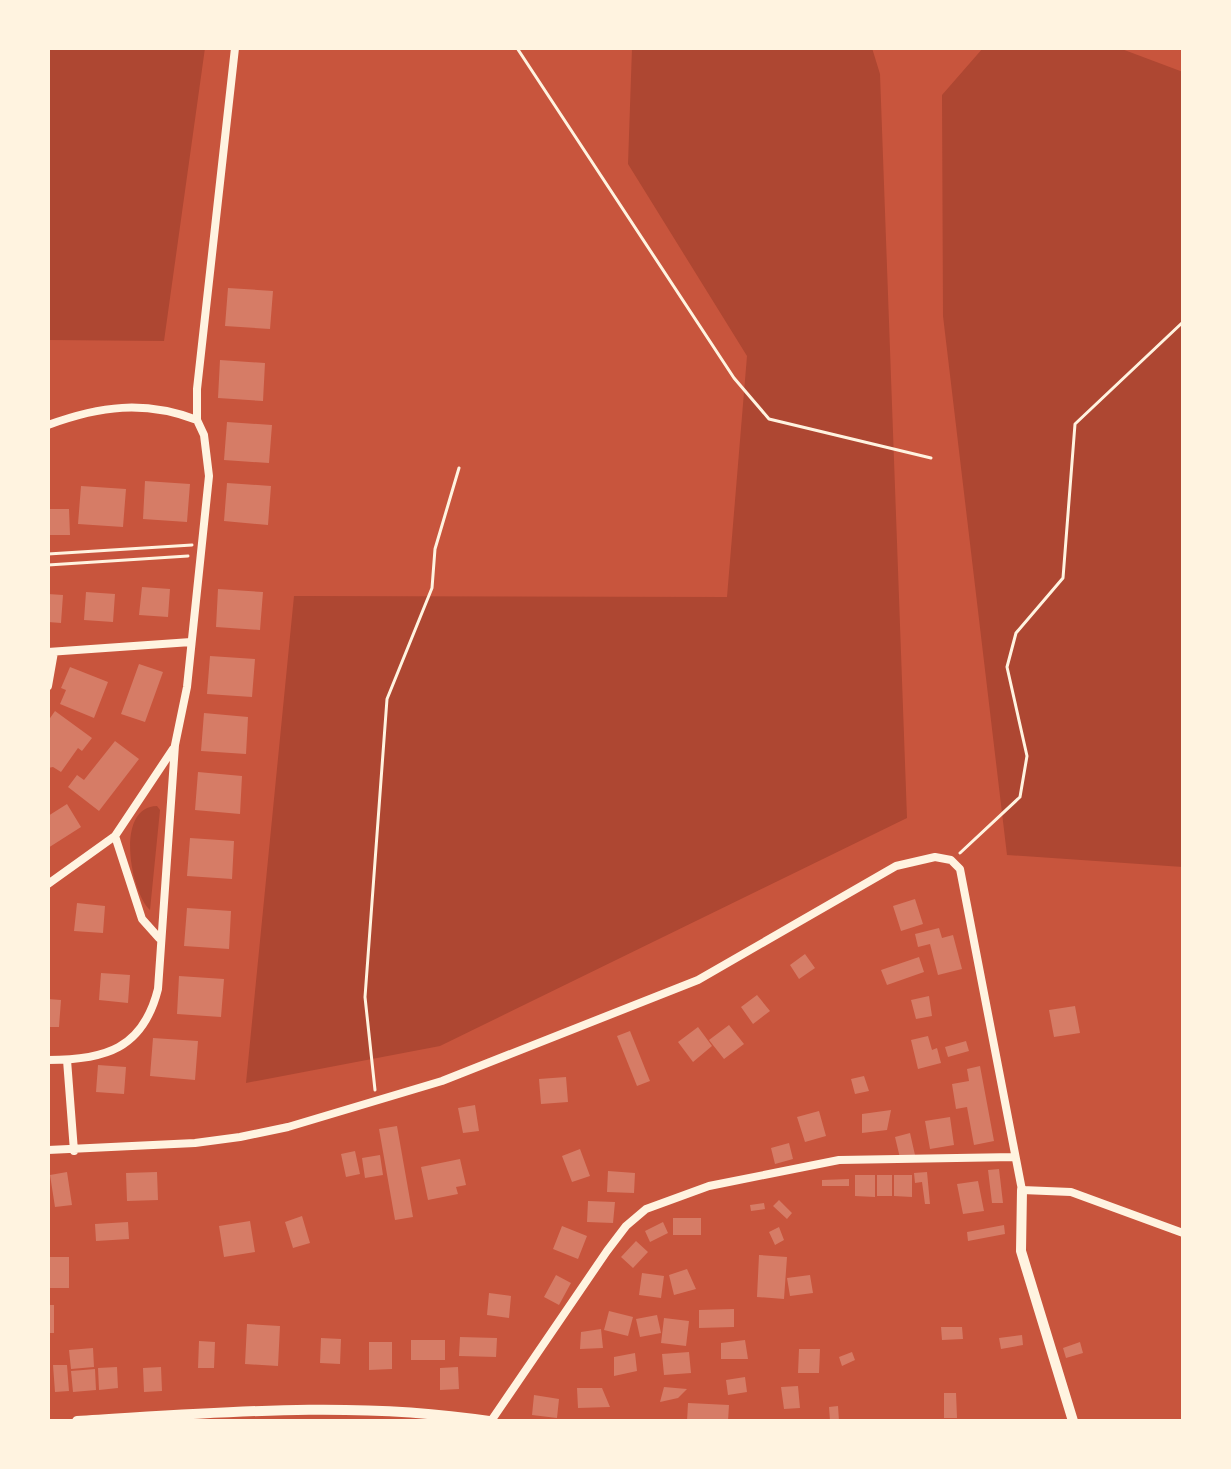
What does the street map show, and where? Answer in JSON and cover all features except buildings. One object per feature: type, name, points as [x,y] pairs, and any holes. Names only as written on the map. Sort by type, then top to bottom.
[{"type":"street","points":[[48,1060],[67,1060],[113,1051],[134,1037],[146,1023],[158,989],[159,938],[175,745],[191,642],[208,455],[197,420],[199,373],[235,48]]},
{"type":"street","points":[[48,425],[108,407],[168,409],[197,420]]},
{"type":"street","points":[[48,686],[51,652],[191,642]]},
{"type":"street","points":[[48,884],[115,836],[156,779],[175,745]]},
{"type":"street","points":[[115,836],[142,919],[159,938]]},
{"type":"street","points":[[48,1150],[74,1151],[240,1137],[442,1081],[698,980],[896,866],[935,857],[951,860],[960,869],[1022,1190],[1021,1251],[1073,1421]]},
{"type":"street","points":[[67,1060],[74,1151]]},
{"type":"street","points":[[77,1421],[307,1408],[435,1414],[490,1421],[607,1251],[626,1226],[646,1209],[709,1186],[839,1160],[1015,1157]]},
{"type":"street","points":[[1022,1190],[1071,1192],[1183,1233]]},
{"type":"path","points":[[517,48],[734,378],[769,419],[931,458]]},
{"type":"path","points":[[951,860],[1020,797],[1027,756],[1007,667],[1016,633],[1063,578],[1075,424],[1183,322]]},
{"type":"path","points":[[377,1100],[365,997],[387,699],[432,588],[435,549],[459,468]]},
{"type":"path","points":[[48,554],[201,544]]},
{"type":"path","points":[[48,565],[200,555]]},
{"type":"shaded area","points":[[48,48],[205,48],[164,341],[48,340]]},
{"type":"shaded area","points":[[632,48],[872,48],[880,74],[907,818],[440,1046],[246,1083],[294,596],[727,597],[747,356],[628,164]]},
{"type":"shaded area","points":[[983,48],[1119,48],[1183,72],[1183,867],[1007,855],[943,316],[942,95]]},
{"type":"shaded area","points":[[157,806],[160,810],[150,910],[137,887],[130,852],[131,835],[135,820],[144,810]]}]
